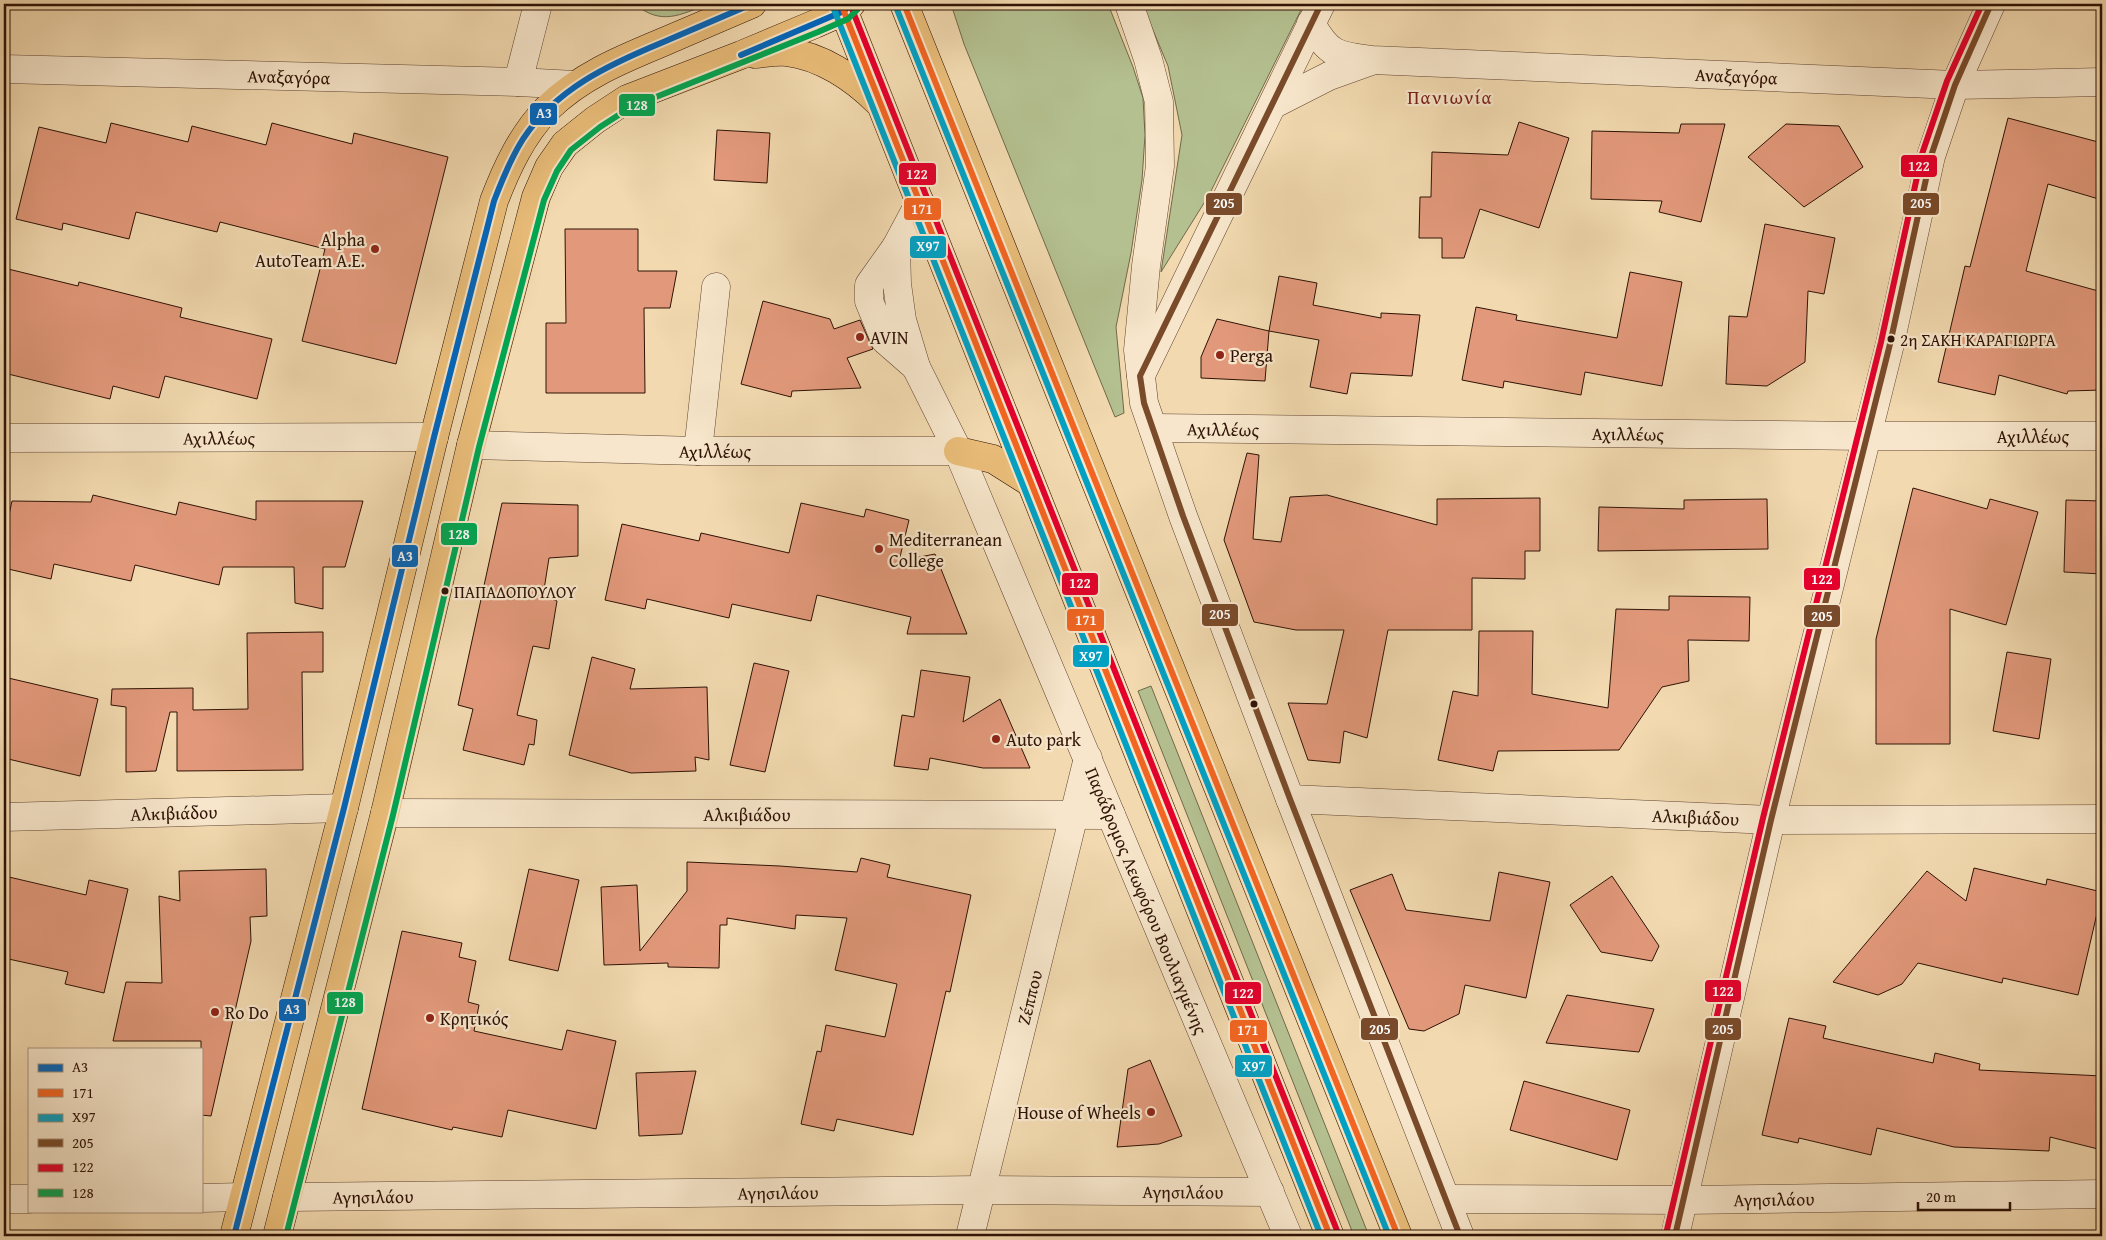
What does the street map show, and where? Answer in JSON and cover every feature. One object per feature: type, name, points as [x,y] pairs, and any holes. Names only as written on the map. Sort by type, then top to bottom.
[{"type":"main road","points":[[904,4],[1398,1236]]},
{"type":"main road","points":[[234,1236],[344,808],[434,436],[494,200],[506,170],[523,139],[547,109],[575,85],[611,64],[748,5]]},
{"type":"main road","points":[[277,1236],[385,814],[470,445],[536,197],[554,159],[565,144],[595,120],[627,99],[742,55],[845,6],[882,106],[1330,1236]]},
{"type":"main road","points":[[742,55],[785,52],[806,56],[824,63],[847,77],[868,92],[882,106]]},
{"type":"main road","points":[[958,451],[992,459],[1032,483]]},
{"type":"street","points":[[518,82],[538,4]]},
{"type":"street","points":[[1130,4],[1148,59],[1159,102],[1160,166],[1139,326],[1138,350],[1144,403],[1183,516],[1290,799],[1460,1236]]},
{"type":"street","points":[[1675,1236],[1685,1200],[1771,820],[1867,436],[1932,156],[1955,85],[1991,4]]},
{"type":"street","points":[[1140,376],[1274,104],[1316,13]]},
{"type":"street","name":"Αναξαγόρα","points":[[1316,13],[1321,42],[1339,54],[1372,60],[1955,85],[2102,82]]},
{"type":"street","name":"Αναξαγόρα","points":[[1274,104],[1329,76],[1372,60]]},
{"type":"street","name":"Αναξαγόρα","points":[[4,69],[575,85]]},
{"type":"street","name":"Παράδρομος Λεωφόρου Βουλιαγμένης","points":[[920,202],[896,248],[896,284],[902,320],[916,367],[958,451],[1288,1236]]},
{"type":"street","points":[[698,451],[716,287]]},
{"type":"street","name":"Αχιλλέως","points":[[1152,428],[1867,436],[2102,436]]},
{"type":"street","name":"Αχιλλέως","points":[[4,438],[434,436]]},
{"type":"street","name":"Αχιλλέως","points":[[470,445],[698,451],[958,451]]},
{"type":"street","name":"Ζέππου","points":[[970,1236],[1088,758]]},
{"type":"street","name":"Αλκιβιάδου","points":[[1290,799],[1771,820],[2102,819]]},
{"type":"street","name":"Αλκιβιάδου","points":[[4,817],[344,808]]},
{"type":"street","name":"Αλκιβιάδου","points":[[385,814],[1111,815]]},
{"type":"street","name":"Αγησιλάου","points":[[287,1197],[981,1190],[1270,1192]]},
{"type":"street","name":"Αγησιλάου","points":[[1446,1199],[1685,1200],[2102,1194]]},
{"type":"street","points":[[202,1198],[243,1198]]},
{"type":"street","points":[[4,1199],[28,1199]]},
{"type":"green space","points":[[635,4],[708,4],[679,15],[662,17],[644,11]]},
{"type":"green space","points":[[951,4],[1108,4],[1143,98],[1145,135],[1142,180],[1131,253],[1116,327],[1124,413],[1115,417],[964,44]]},
{"type":"green space","points":[[1142,4],[1304,4],[1209,195],[1161,272],[1182,135],[1168,66]]},
{"type":"green space","points":[[1151,686],[1369,1236],[1354,1236],[1138,691]]},
{"type":"building","points":[[2008,118],[2102,143],[2102,200],[2048,184],[2026,271],[2102,292],[2102,390],[2068,391],[2067,394],[1999,375],[1995,395],[1938,382],[1965,266],[1970,267]]},
{"type":"building","points":[[1519,122],[1569,138],[1539,228],[1480,209],[1464,258],[1442,258],[1442,238],[1419,238],[1420,197],[1431,197],[1432,152],[1508,155]]},
{"type":"building","points":[[111,123],[188,142],[192,126],[266,145],[272,123],[352,144],[354,133],[448,157],[396,364],[302,341],[325,249],[220,222],[217,232],[136,212],[129,239],[63,223],[62,230],[16,219],[39,127],[106,143]]},
{"type":"building","points":[[1681,124],[1725,124],[1701,222],[1659,212],[1662,201],[1591,199],[1592,131],[1679,133]]},
{"type":"building","points":[[1786,124],[1839,126],[1863,167],[1804,207],[1748,157]]},
{"type":"building","points":[[717,130],[770,133],[767,183],[714,180]]},
{"type":"building","points":[[1765,224],[1835,238],[1824,294],[1808,291],[1805,362],[1767,386],[1726,384],[1729,316],[1747,317]]},
{"type":"building","points":[[565,229],[638,229],[638,271],[677,271],[670,308],[644,308],[645,393],[546,393],[546,323],[566,323]]},
{"type":"building","points":[[4,268],[78,286],[79,282],[182,308],[180,317],[272,339],[257,399],[165,376],[159,398],[113,386],[110,399],[4,373]]},
{"type":"building","points":[[1630,272],[1682,282],[1662,386],[1585,372],[1581,395],[1504,381],[1503,388],[1462,380],[1476,307],[1517,315],[1516,320],[1617,338]]},
{"type":"building","points":[[1279,276],[1317,283],[1313,305],[1381,318],[1381,313],[1420,315],[1412,376],[1351,373],[1347,394],[1310,387],[1319,340],[1269,331]]},
{"type":"building","points":[[763,301],[830,319],[834,329],[860,320],[873,349],[847,358],[861,388],[792,391],[791,397],[741,384]]},
{"type":"building","points":[[1217,319],[1269,331],[1265,381],[1201,378],[1201,357]]},
{"type":"building","points":[[1247,453],[1259,455],[1253,539],[1281,542],[1290,497],[1327,495],[1437,525],[1437,499],[1540,498],[1540,551],[1525,551],[1525,579],[1472,578],[1472,630],[1388,630],[1367,738],[1344,731],[1340,763],[1308,760],[1288,703],[1327,704],[1344,630],[1296,630],[1254,622],[1224,540]]},
{"type":"building","points":[[1913,488],[1987,509],[1990,499],[2038,512],[2006,625],[1950,609],[1950,744],[1876,744],[1876,639]]},
{"type":"building","points":[[93,495],[176,515],[179,502],[256,520],[256,501],[363,501],[345,567],[323,567],[323,609],[295,603],[294,567],[223,567],[219,585],[135,565],[131,581],[54,564],[51,579],[4,568],[4,538],[12,501],[91,502]]},
{"type":"building","points":[[1767,499],[1768,549],[1598,551],[1599,507],[1684,509],[1684,500]]},
{"type":"building","points":[[2066,500],[2102,501],[2102,574],[2064,572]]},
{"type":"building","points":[[502,503],[578,505],[578,556],[549,558],[543,596],[557,601],[549,649],[533,646],[517,715],[537,720],[534,745],[529,744],[524,765],[463,750],[473,709],[458,705]]},
{"type":"building","points":[[801,503],[864,517],[866,509],[909,520],[899,561],[935,554],[967,634],[907,634],[911,617],[817,595],[811,621],[732,604],[729,618],[647,599],[645,609],[605,600],[622,524],[699,541],[701,533],[789,553]]},
{"type":"building","points":[[1669,596],[1750,597],[1749,641],[1688,640],[1689,681],[1662,687],[1619,750],[1498,751],[1493,771],[1438,760],[1453,691],[1478,696],[1479,631],[1533,631],[1532,694],[1608,708],[1616,609],[1669,610]]},
{"type":"building","points":[[323,632],[323,672],[302,672],[303,770],[177,771],[177,712],[170,712],[156,771],[126,772],[126,707],[111,705],[112,689],[193,688],[193,710],[248,709],[247,633]]},
{"type":"building","points":[[2007,652],[2051,659],[2039,739],[1993,731]]},
{"type":"building","points":[[592,657],[635,669],[630,689],[707,687],[709,760],[695,757],[696,771],[631,773],[569,755]]},
{"type":"building","points":[[754,663],[789,671],[765,772],[730,765]]},
{"type":"building","points":[[921,670],[970,677],[963,722],[1000,699],[1030,768],[983,768],[930,758],[928,770],[894,766],[902,715],[914,717]]},
{"type":"building","points":[[4,677],[98,699],[80,776],[4,758]]},
{"type":"building","points":[[861,858],[890,865],[887,877],[971,895],[950,992],[946,991],[913,1135],[837,1119],[834,1131],[801,1124],[817,1051],[821,1052],[826,1025],[885,1037],[897,984],[835,970],[847,918],[796,915],[795,929],[727,918],[727,925],[720,925],[719,968],[668,967],[668,963],[604,965],[601,887],[637,885],[640,951],[687,891],[687,862],[857,872]]},
{"type":"building","points":[[1974,868],[2046,885],[2047,879],[2102,892],[2078,995],[2003,978],[2002,983],[1918,963],[1902,984],[1878,995],[1833,982],[1927,871],[1966,901]]},
{"type":"building","points":[[266,869],[267,916],[250,917],[251,941],[211,1116],[202,1115],[201,1041],[113,1041],[126,982],[162,983],[159,896],[180,901],[179,871]]},
{"type":"building","points":[[529,869],[579,880],[558,971],[509,960]]},
{"type":"building","points":[[1499,872],[1550,882],[1526,998],[1465,985],[1459,1014],[1424,1031],[1409,1029],[1350,890],[1392,874],[1406,910],[1490,921]]},
{"type":"building","points":[[1612,876],[1659,946],[1652,961],[1601,952],[1570,905]]},
{"type":"building","points":[[9,877],[86,895],[89,880],[128,889],[104,993],[65,984],[68,972],[4,958],[4,899]]},
{"type":"building","points":[[402,931],[462,943],[459,957],[476,961],[468,1002],[479,1005],[474,1031],[562,1050],[567,1030],[616,1041],[596,1129],[508,1110],[502,1137],[453,1127],[452,1130],[362,1109]]},
{"type":"building","points":[[1567,995],[1654,1009],[1639,1052],[1546,1043]]},
{"type":"building","points":[[1789,1018],[1826,1026],[1823,1038],[1933,1063],[1935,1053],[1980,1064],[1979,1070],[2102,1076],[2102,1150],[2050,1137],[2049,1151],[1954,1147],[1877,1128],[1871,1155],[1799,1138],[1798,1143],[1762,1135]]},
{"type":"building","points":[[1150,1060],[1182,1136],[1159,1144],[1117,1147],[1128,1069]]},
{"type":"building","points":[[696,1071],[682,1134],[639,1136],[636,1073]]},
{"type":"building","points":[[1524,1081],[1630,1110],[1617,1160],[1510,1130]]},
{"type":"transit line","name":"Α3","points":[[234,1236],[344,808],[434,437],[494,201],[504,177],[523,139],[536,121],[567,92],[584,80],[622,60],[745,7],[748,4]]},
{"type":"transit line","name":"171","points":[[841,4],[1330,1236]]},
{"type":"transit line","name":"122","points":[[850,4],[1338,1233]]},
{"type":"transit line","name":"Α3","points":[[741,55],[844,11],[851,4]]},
{"type":"transit line","name":"171","points":[[904,4],[1398,1236]]},
{"type":"transit line","name":"205","points":[[1321,4],[1140,376],[1144,403],[1183,516],[1290,799],[1460,1236]]},
{"type":"transit line","name":"122","points":[[1666,1234],[1763,818],[1881,342],[1922,154],[1947,81],[1982,4]]},
{"type":"transit line","name":"205","points":[[1675,1236],[1771,820],[1890,344],[1931,156],[1955,85],[1991,4]]},
{"type":"transit line","name":"X97","points":[[833,7],[1321,1236]]},
{"type":"transit line","name":"X97","points":[[896,7],[1389,1236]]},
{"type":"transit line","name":"128","points":[[286,1236],[393,815],[479,447],[544,200],[557,171],[571,150],[600,127],[631,107],[818,32],[848,19],[857,10]]},
{"type":"place","name":"Alpha AutoTeam Α.Ε.","points":[[375,249]]},
{"type":"place","name":"AVIN","points":[[860,337]]},
{"type":"place","name":"2η ΣΑΚΗ ΚΑΡΑΓΙΩΡΓΑ","points":[[1891,339]]},
{"type":"place","name":"Perga","points":[[1220,355]]},
{"type":"place","name":"Mediterranean College","points":[[879,549]]},
{"type":"place","name":"ΠΑΠΑΔΟΠΟΥΛΟΥ","points":[[445,591]]},
{"type":"place","name":"Auto park","points":[[996,739]]},
{"type":"place","name":"Ro Do","points":[[215,1012]]},
{"type":"place","name":"Κρητικός","points":[[430,1018]]},
{"type":"place","name":"House of Wheels","points":[[1151,1112]]},
{"type":"district","name":"Πανιωνία","points":[[1450,97]]}]
